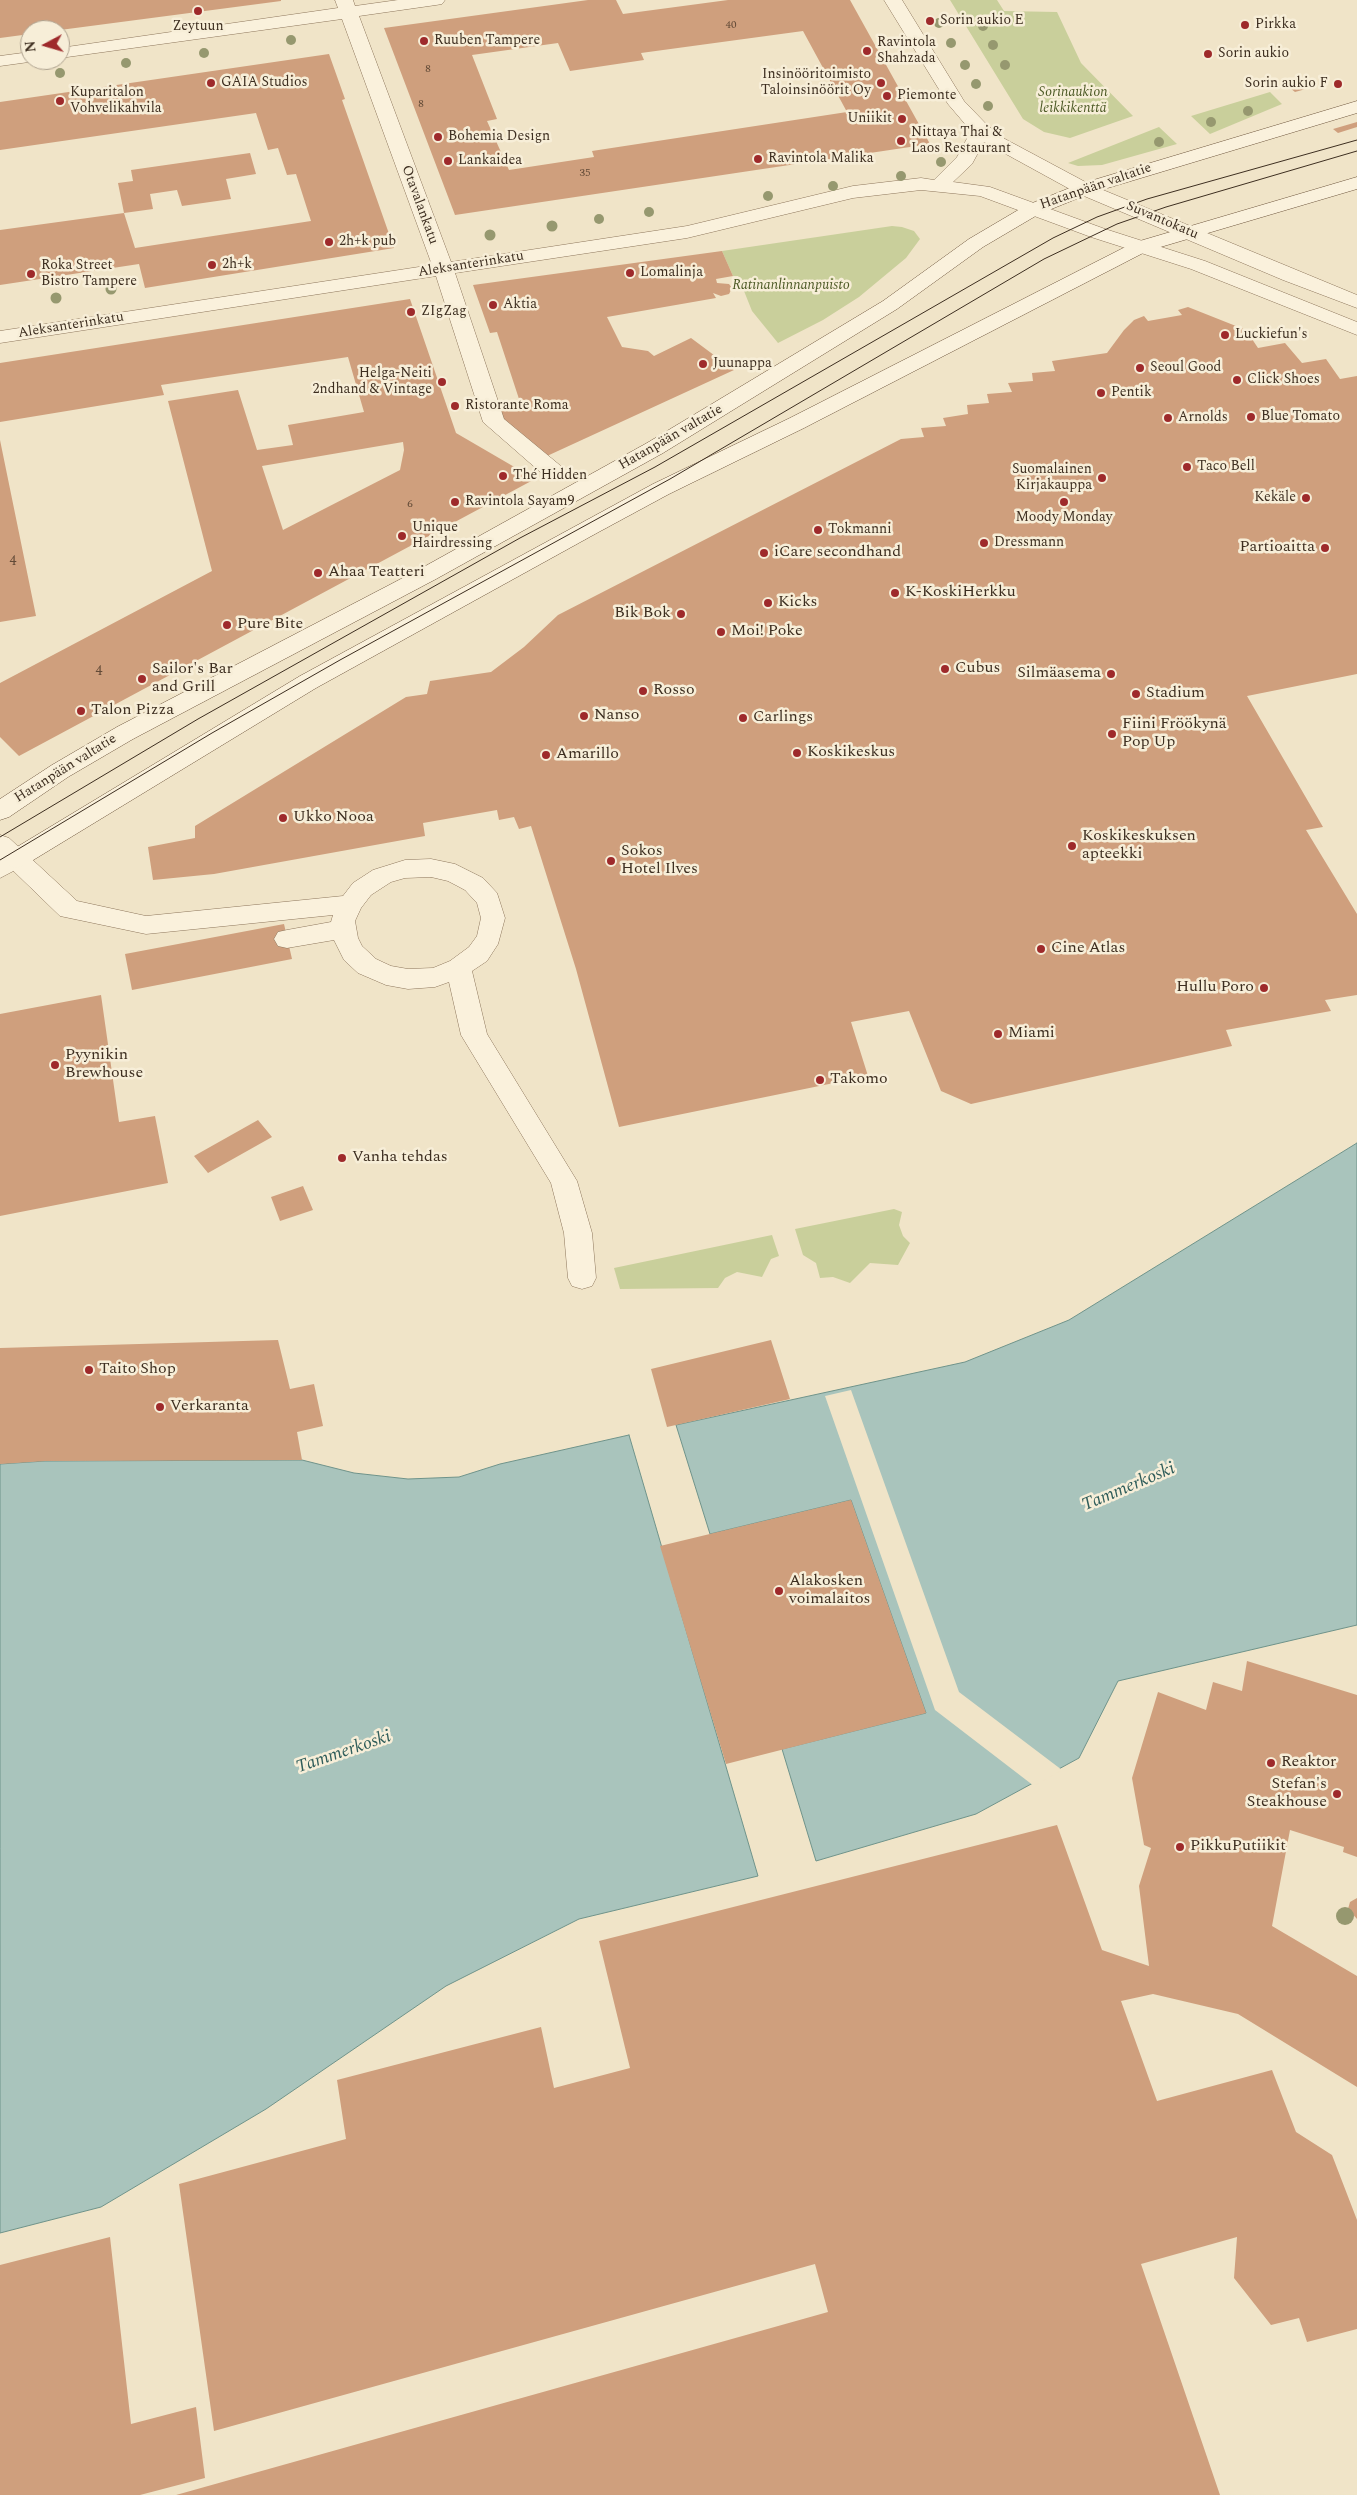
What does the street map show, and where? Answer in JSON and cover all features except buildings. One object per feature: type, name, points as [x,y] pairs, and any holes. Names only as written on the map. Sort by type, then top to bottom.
[{"type":"street","points":[[70,51],[346,6],[436,0]]},
{"type":"street","name":"Suvantokatu","points":[[893,0],[948,92],[981,130],[998,143],[1084,189],[1290,276],[1357,302]]},
{"type":"street","name":"Otavalankatu","points":[[346,6],[444,270],[494,422],[554,472]]},
{"type":"street","points":[[0,61],[20,58]]},
{"type":"street","name":"Hatanpään valtatie","points":[[0,811],[60,771],[125,733],[428,574],[655,448],[874,315],[976,243],[1032,210],[1084,189],[1357,107]]},
{"type":"street","points":[[940,184],[965,160],[981,130]]},
{"type":"street","name":"Aleksanterinkatu","points":[[0,337],[687,232],[854,192],[894,186],[940,184],[983,191],[1032,210]]},
{"type":"street","points":[[350,904],[146,924],[69,909],[5,857],[308,682],[661,489],[797,423],[1140,247],[1357,184]]},
{"type":"street","name":"Suvantokatu","points":[[1032,210],[1198,265],[1357,329]]},
{"type":"street","points":[[405,869],[439,869],[455,873],[474,884],[488,899],[493,918],[490,937],[478,954],[459,968],[435,977],[408,979],[386,975],[367,966],[353,953],[345,938],[343,921],[350,904],[362,890],[382,876],[405,869]]},
{"type":"street","points":[[287,939],[345,928]]},
{"type":"street","points":[[459,968],[474,1035],[564,1181],[578,1233],[582,1278]]},
{"type":"green space","name":"Sorinaukion leikkikenttä","points":[[950,0],[997,0],[1004,11],[1057,12],[1081,63],[1133,116],[1070,138],[1044,132],[1023,119]]},
{"type":"green space","points":[[1270,92],[1282,104],[1210,134],[1191,116]]},
{"type":"green space","points":[[1159,127],[1177,144],[1102,165],[1078,166],[1068,163]]},
{"type":"green space","name":"Ratinanlinnanpuisto","points":[[892,226],[914,231],[920,239],[906,258],[859,297],[823,320],[778,343],[752,311],[738,276],[733,276],[722,251]]},
{"type":"green space","points":[[894,1209],[902,1212],[899,1225],[903,1236],[910,1243],[898,1265],[870,1263],[850,1283],[833,1277],[820,1278],[816,1263],[803,1255],[795,1229]]},
{"type":"green space","points":[[772,1235],[779,1256],[771,1259],[762,1277],[737,1272],[725,1278],[718,1288],[620,1289],[614,1268]]},
{"type":"water","name":"Tammerkoski","points":[[1357,1143],[1357,1625],[1118,1681],[1079,1758],[976,1814],[816,1861],[782,1749],[926,1713],[851,1500],[710,1534],[676,1425],[965,1362],[1069,1320]]},
{"type":"water","name":"Tammerkoski","points":[[629,1435],[758,1876],[579,1919],[446,1986],[266,2109],[101,2207],[0,2233],[0,1464],[45,1461],[302,1460],[354,1473],[408,1479],[459,1477],[500,1464]]},
{"type":"pier","points":[[851,1390],[959,1692],[1062,1770],[1034,1786],[935,1710],[825,1396]]},
{"type":"tram line","points":[[0,837],[198,719],[520,538],[655,467],[1053,238],[1097,217],[1147,199],[1357,140]]},
{"type":"tram line","points":[[0,860],[212,733],[340,660],[670,479],[1044,259],[1117,224],[1166,207],[1357,151]]},
{"type":"place","name":"Zeytuun","points":[[198,11]]},
{"type":"place","name":"Sorin aukio E","points":[[930,21]]},
{"type":"place","name":"Pirkka","points":[[1245,25]]},
{"type":"place","name":"Ruuben Tampere","points":[[424,41]]},
{"type":"place","name":"Ravintola Shahzada","points":[[867,51]]},
{"type":"place","name":"Sorin aukio","points":[[1208,54]]},
{"type":"place","name":"GAIA Studios","points":[[211,83]]},
{"type":"place","name":"Insinööritoimisto Taloinsinöörit Oy","points":[[881,83]]},
{"type":"place","name":"Sorin aukio F","points":[[1338,84]]},
{"type":"place","name":"Piemonte","points":[[887,96]]},
{"type":"place","name":"Kuparitalon Vohvelikahvila","points":[[60,101]]},
{"type":"place","name":"Uniikit","points":[[902,119]]},
{"type":"place","name":"Bohemia Design","points":[[438,137]]},
{"type":"place","name":"Nittaya Thai & Laos Restaurant","points":[[901,141]]},
{"type":"place","name":"Ravintola Malika","points":[[758,159]]},
{"type":"place","name":"Lankaidea","points":[[448,161]]},
{"type":"place","name":"2h+k pub","points":[[329,242]]},
{"type":"place","name":"2h+k","points":[[212,265]]},
{"type":"place","name":"Lomalinja","points":[[630,273]]},
{"type":"place","name":"Roka Street Bistro Tampere","points":[[31,274]]},
{"type":"place","name":"Aktia","points":[[493,305]]},
{"type":"place","name":"ZIgZag","points":[[411,312]]},
{"type":"place","name":"Luckiefun's","points":[[1225,335]]},
{"type":"place","name":"Juunappa","points":[[703,364]]},
{"type":"place","name":"Seoul Good","points":[[1140,368]]},
{"type":"place","name":"Click Shoes","points":[[1237,380]]},
{"type":"place","name":"Helga-Neiti 2ndhand & Vintage","points":[[442,382]]},
{"type":"place","name":"Pentik","points":[[1101,393]]},
{"type":"place","name":"Ristorante Roma","points":[[455,406]]},
{"type":"place","name":"Blue Tomato","points":[[1251,417]]},
{"type":"place","name":"Arnolds","points":[[1168,418]]},
{"type":"place","name":"Taco Bell","points":[[1187,467]]},
{"type":"place","name":"Thé Hidden","points":[[503,476]]},
{"type":"place","name":"Suomalainen Kirjakauppa","points":[[1102,478]]},
{"type":"place","name":"Kekäle","points":[[1306,498]]},
{"type":"place","name":"Ravintola Sayam9","points":[[455,502]]},
{"type":"place","name":"Moody Monday","points":[[1064,502]]},
{"type":"place","name":"Tokmanni","points":[[818,530]]},
{"type":"place","name":"Unique Hairdressing","points":[[402,536]]},
{"type":"place","name":"Dressmann","points":[[984,543]]},
{"type":"place","name":"Partioaitta","points":[[1325,548]]},
{"type":"place","name":"iCare secondhand","points":[[764,553]]},
{"type":"place","name":"Ahaa Teatteri","points":[[318,573]]},
{"type":"place","name":"K-KoskiHerkku","points":[[895,593]]},
{"type":"place","name":"Kicks","points":[[768,603]]},
{"type":"place","name":"Bik Bok","points":[[681,614]]},
{"type":"place","name":"Pure Bite","points":[[227,625]]},
{"type":"place","name":"Moi! Poke","points":[[721,632]]},
{"type":"place","name":"Cubus","points":[[945,669]]},
{"type":"place","name":"Silmäasema","points":[[1111,674]]},
{"type":"place","name":"Sailor's Bar and Grill","points":[[142,679]]},
{"type":"place","name":"Rosso","points":[[643,691]]},
{"type":"place","name":"Stadium","points":[[1136,694]]},
{"type":"place","name":"Talon Pizza","points":[[81,711]]},
{"type":"place","name":"Nanso","points":[[584,716]]},
{"type":"place","name":"Carlings","points":[[743,718]]},
{"type":"place","name":"Fiini Fröökynä Pop Up","points":[[1112,734]]},
{"type":"place","name":"Koskikeskus","points":[[797,753]]},
{"type":"place","name":"Amarillo","points":[[546,755]]},
{"type":"place","name":"Ukko Nooa","points":[[283,818]]},
{"type":"place","name":"Koskikeskuksen apteekki","points":[[1072,846]]},
{"type":"place","name":"Sokos Hotel Ilves","points":[[611,861]]},
{"type":"place","name":"Cine Atlas","points":[[1041,949]]},
{"type":"place","name":"Hullu Poro","points":[[1264,988]]},
{"type":"place","name":"Miami","points":[[998,1034]]},
{"type":"place","name":"Pyynikin Brewhouse","points":[[55,1065]]},
{"type":"place","name":"Takomo","points":[[820,1080]]},
{"type":"place","name":"Vanha tehdas","points":[[342,1158]]},
{"type":"place","name":"Taito Shop","points":[[89,1370]]},
{"type":"place","name":"Verkaranta","points":[[160,1407]]},
{"type":"place","name":"Alakosken voimalaitos","points":[[779,1591]]},
{"type":"place","name":"Reaktor","points":[[1271,1763]]},
{"type":"place","name":"Stefan's Steakhouse","points":[[1337,1794]]},
{"type":"place","name":"PikkuPutiikit","points":[[1180,1847]]}]
